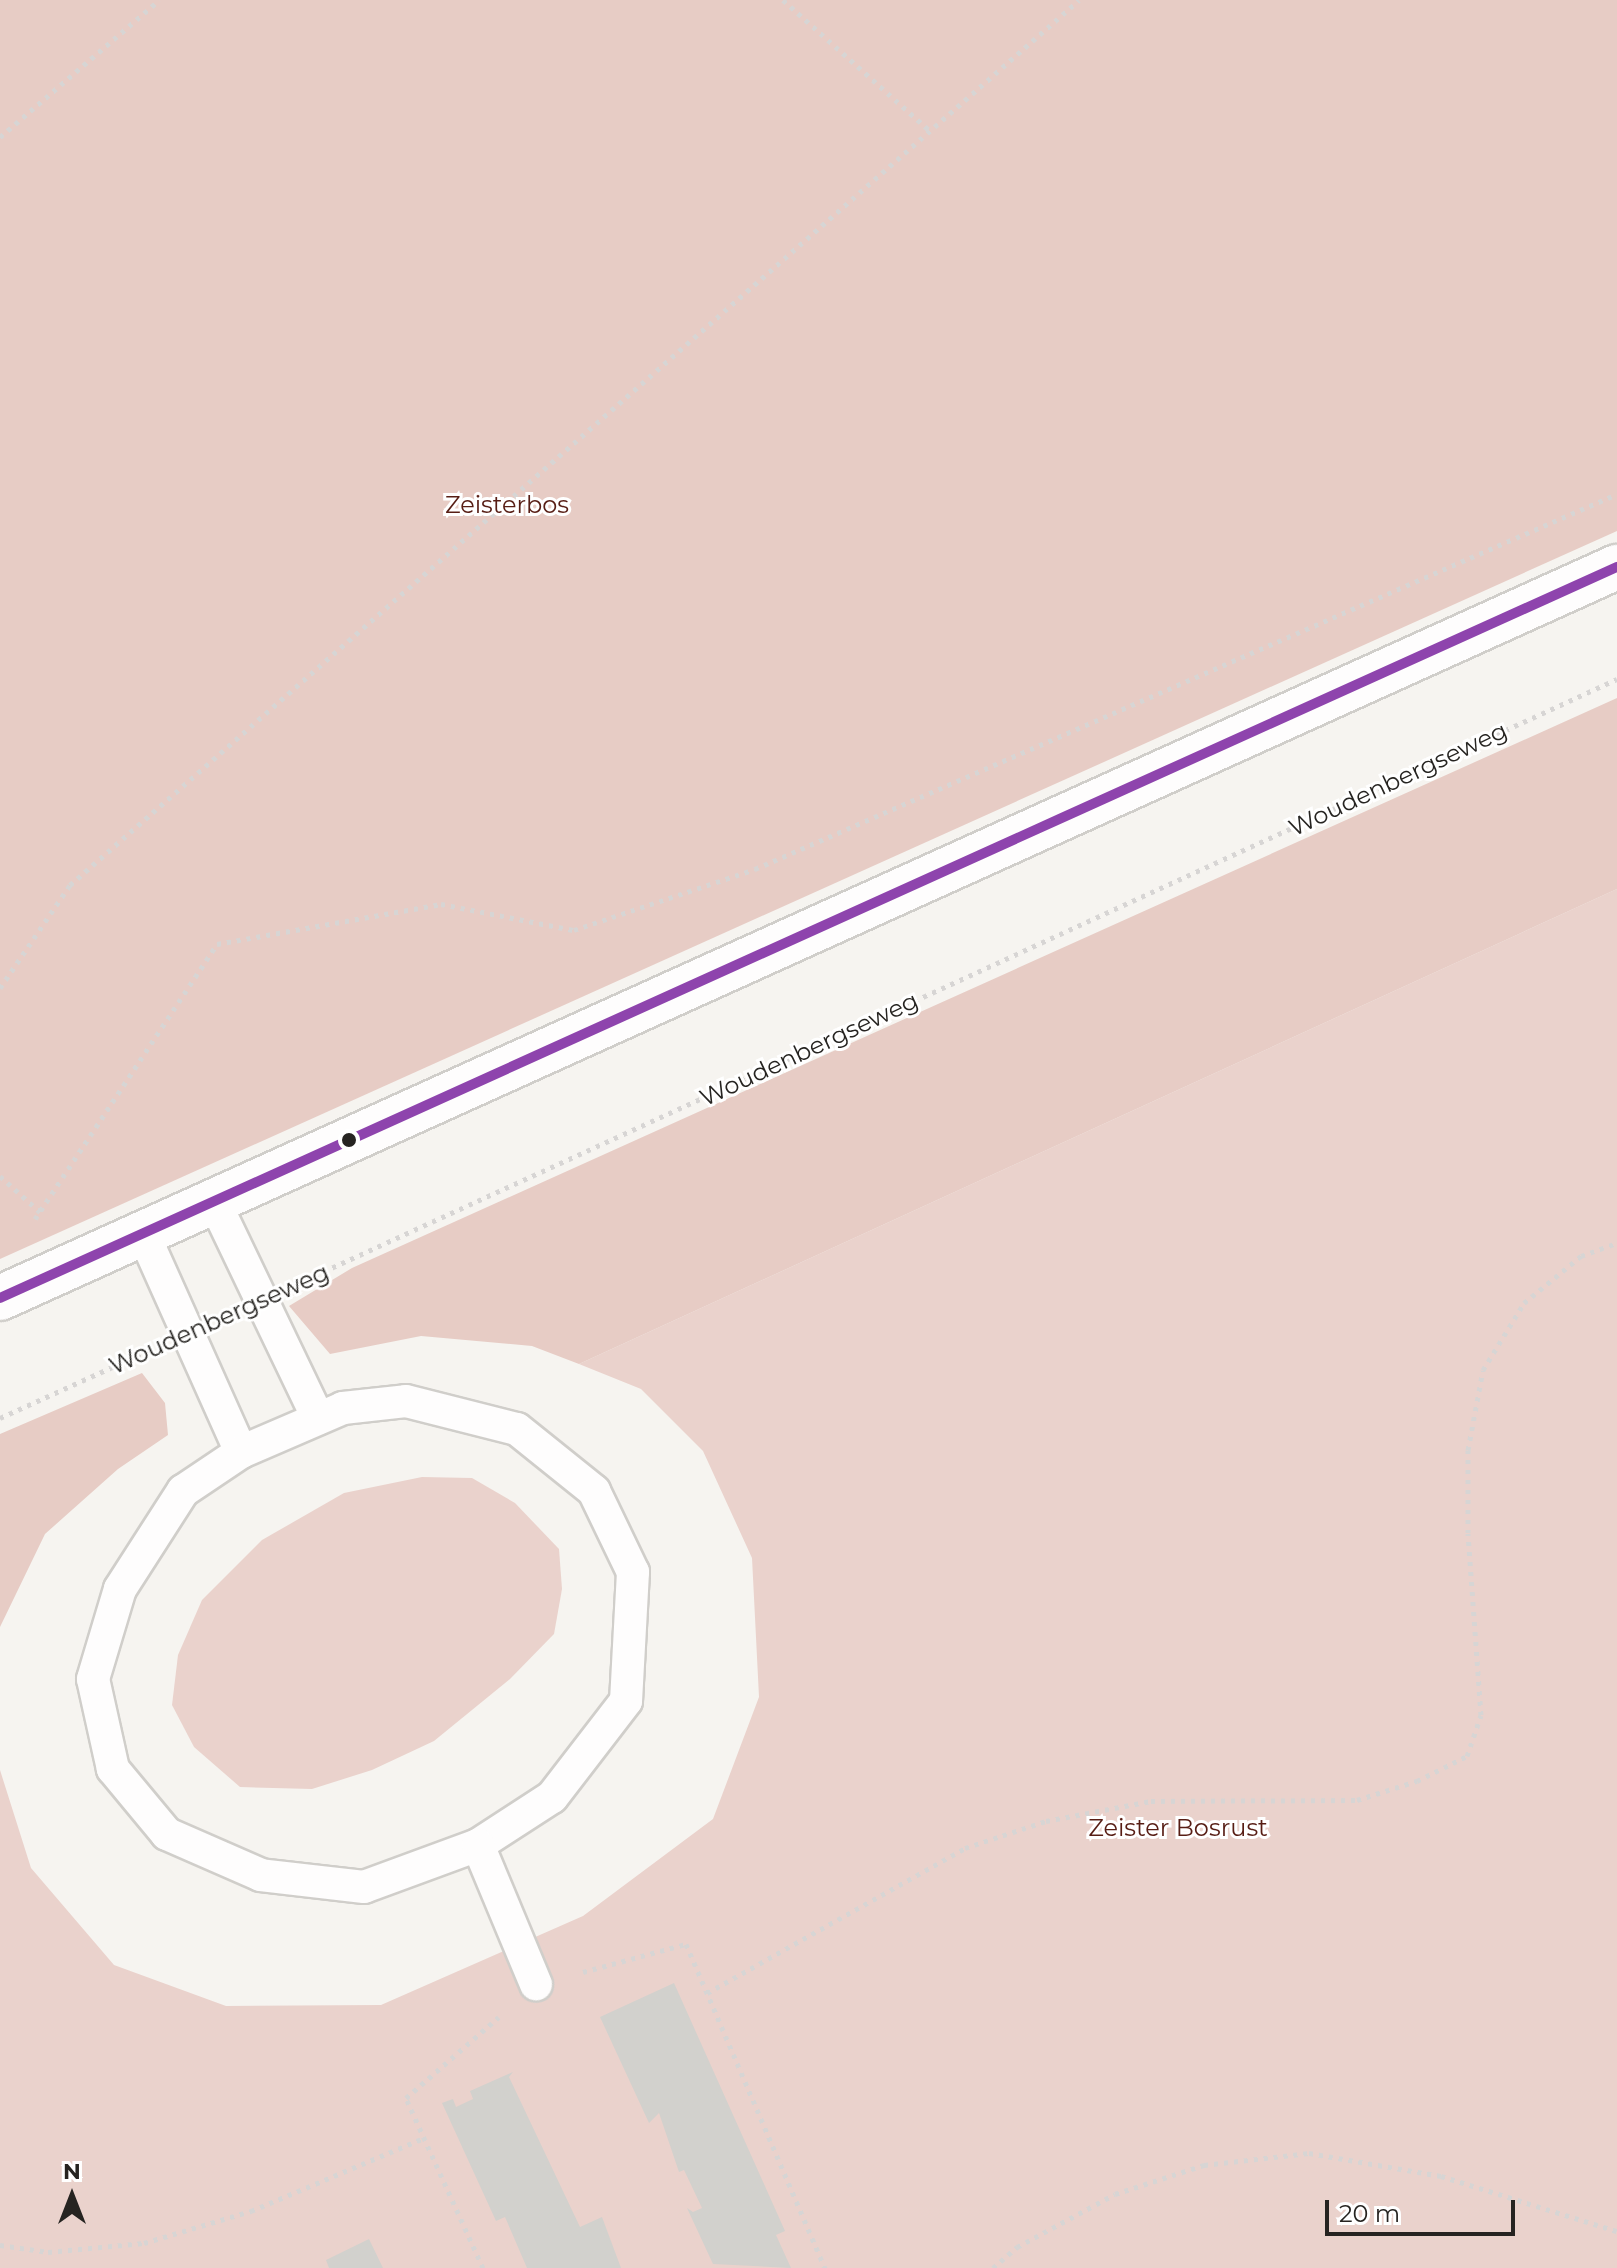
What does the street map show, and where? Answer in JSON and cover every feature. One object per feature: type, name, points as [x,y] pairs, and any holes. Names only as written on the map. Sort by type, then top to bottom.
[{"type":"main road","points":[[0,1298],[1617,567]]},
{"type":"lane","points":[[214,1201],[318,1418]]},
{"type":"lane","points":[[143,1233],[191,1332],[241,1452]]},
{"type":"lane","points":[[406,1401],[517,1429],[594,1491],[633,1572],[626,1701],[552,1797],[478,1845],[364,1887],[261,1875],[167,1834],[113,1769],[93,1679],[120,1589],[183,1491],[241,1452],[318,1418],[343,1408],[406,1401]]},
{"type":"lane","points":[[478,1845],[536,1984]]},
{"type":"path","points":[[0,137],[159,0]]},
{"type":"path","points":[[783,0],[931,132]]},
{"type":"path","points":[[0,988],[70,885],[1079,0]]},
{"type":"path","points":[[33,1222],[217,944],[441,904],[574,930],[755,869],[1617,494]]},
{"type":"path","name":"Woudenbergseweg","points":[[261,1300],[1617,679]]},
{"type":"path","points":[[707,1993],[965,1848],[1046,1821],[1151,1801],[1357,1800],[1417,1781],[1467,1756],[1481,1715],[1468,1533],[1468,1450],[1483,1370],[1524,1303],[1581,1256],[1617,1243]]},
{"type":"path","name":"Woudenbergseweg","points":[[0,1418],[191,1332]]},
{"type":"path","points":[[483,2268],[406,2098],[536,1984],[686,1944],[825,2268]]},
{"type":"path","points":[[0,2245],[48,2252],[144,2243],[251,2211],[424,2138]]},
{"type":"path","points":[[993,2268],[1017,2247],[1115,2194],[1204,2165],[1309,2153],[1441,2176],[1617,2231]]},
{"type":"green space","name":"Zeisterbos","points":[[0,0],[1617,0],[1617,531],[0,1259]]},
{"type":"green space","points":[[1617,698],[1617,889],[579,1364],[532,1346],[421,1336],[330,1354],[289,1306],[352,1268]]},
{"type":"green space","name":"Zeister Bosrust","points":[[1617,889],[1617,2268],[0,2268],[0,1770],[31,1868],[114,1965],[226,2006],[381,2005],[583,1916],[713,1819],[759,1697],[752,1558],[703,1451],[641,1389],[579,1364]]},
{"type":"green space","points":[[142,1373],[165,1403],[168,1435],[118,1469],[45,1534],[0,1627],[0,1434]]},
{"type":"green space","points":[[422,1477],[472,1478],[515,1503],[559,1549],[562,1589],[554,1634],[510,1679],[434,1741],[372,1770],[312,1789],[240,1787],[194,1747],[172,1705],[178,1655],[202,1600],[262,1540],[344,1493]]},
{"type":"building","points":[[674,1983],[785,2231],[776,2235],[791,2268],[713,2264],[687,2208],[693,2212],[702,2208],[684,2170],[679,2172],[659,2113],[649,2123],[600,2017]]},
{"type":"building","points":[[513,2072],[509,2077],[580,2227],[602,2217],[621,2268],[527,2268],[505,2217],[496,2221],[442,2103],[453,2099],[456,2107],[473,2099],[470,2091]]},
{"type":"building","points":[[369,2239],[383,2268],[329,2268],[326,2260]]},
{"type":"transit line","points":[[0,1298],[1617,567]]}]
